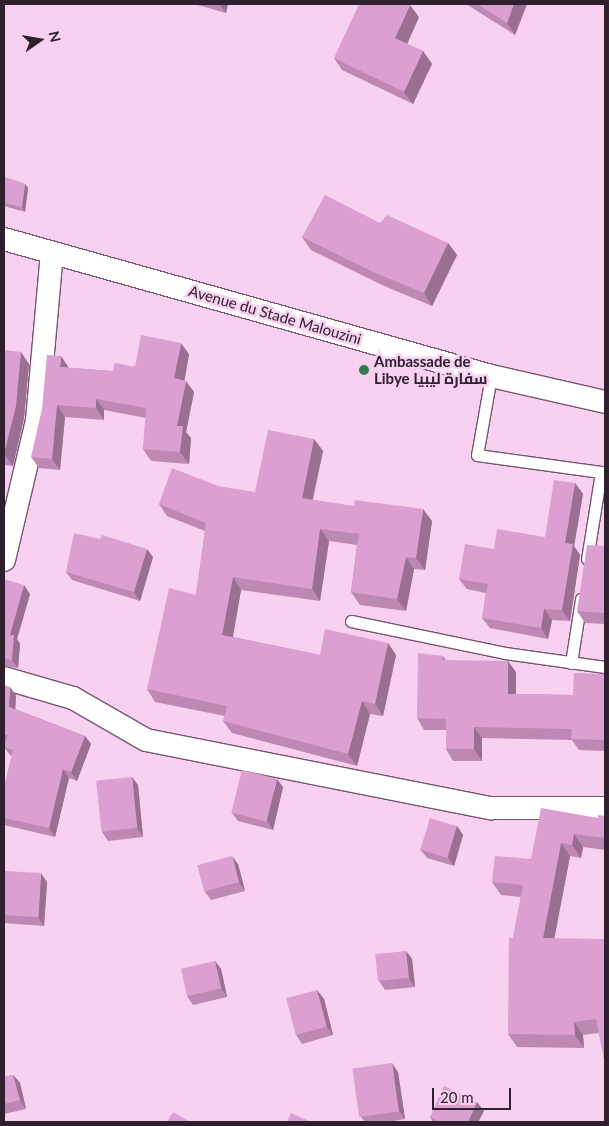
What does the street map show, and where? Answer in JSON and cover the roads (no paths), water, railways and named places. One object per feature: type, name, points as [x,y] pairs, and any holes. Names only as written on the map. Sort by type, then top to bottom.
[{"type":"street","name":"Avenue du Stade Malouzini","points":[[4,239],[491,376],[605,402]]},
{"type":"street","points":[[4,560],[38,420],[52,253]]},
{"type":"street","points":[[4,678],[73,698],[146,740],[491,808],[605,808]]},
{"type":"lane","points":[[491,376],[477,455],[601,472],[586,567]]},
{"type":"lane","points":[[571,662],[583,586]]},
{"type":"lane","points":[[350,621],[505,653],[605,667]]},
{"type":"place","name":"Ambassade de Libye سفارة ليبيا","points":[[364,370]]}]
